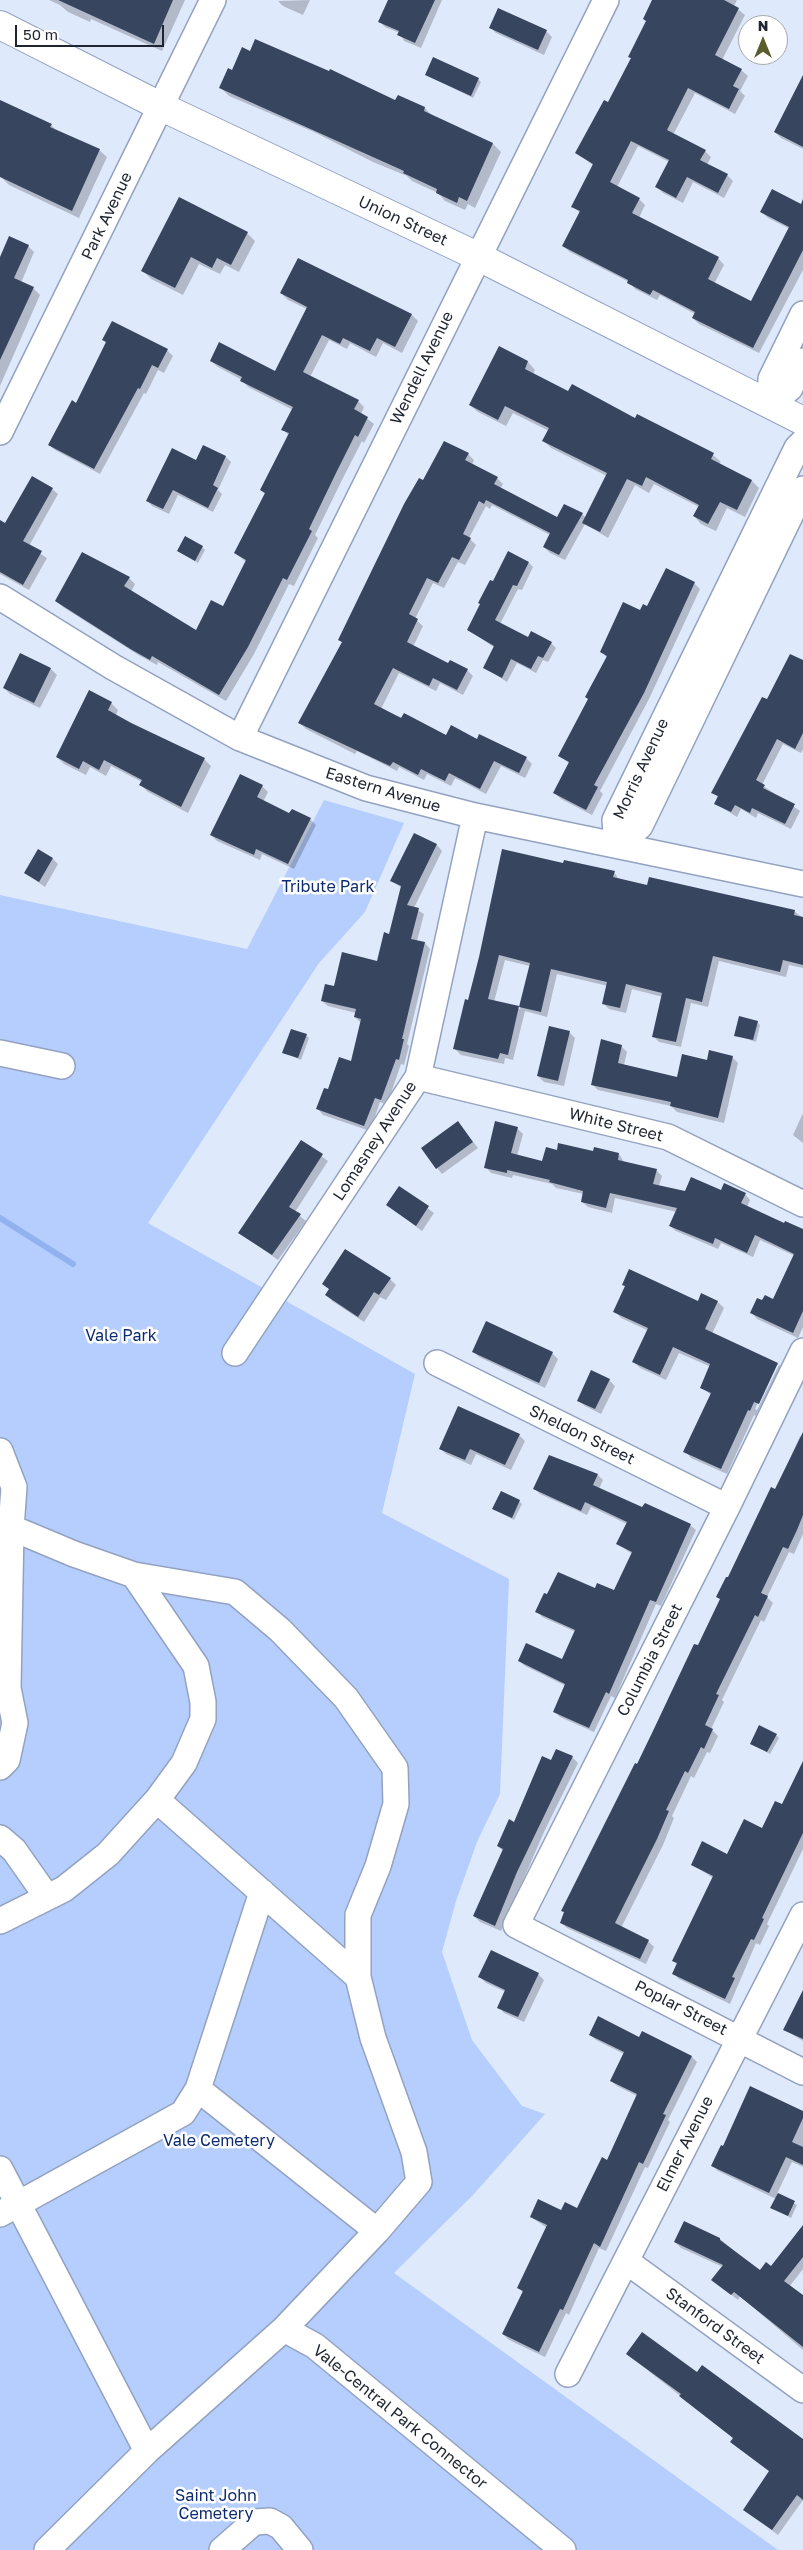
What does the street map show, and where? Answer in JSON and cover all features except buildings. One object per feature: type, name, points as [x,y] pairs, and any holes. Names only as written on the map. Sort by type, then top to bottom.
[{"type":"main road","name":"Union Street","points":[[0,25],[162,107],[477,256],[803,421]]},
{"type":"street","name":"Park Avenue","points":[[0,432],[162,107],[213,0]]},
{"type":"street","name":"Wendell Avenue","points":[[240,738],[477,256],[606,0]]},
{"type":"street","points":[[770,405],[771,379],[803,314]]},
{"type":"street","points":[[770,405],[790,388],[803,361]]},
{"type":"street","name":"Morris Avenue","points":[[710,653],[797,448],[803,442]]},
{"type":"street","name":"Morris Avenue","points":[[617,845],[615,820],[803,489]]},
{"type":"street","name":"Eastern Avenue","points":[[0,597],[113,667],[240,738],[366,788],[475,816],[803,884]]},
{"type":"street","name":"Lomasney Avenue","points":[[235,1353],[418,1077],[475,816]]},
{"type":"street","points":[[0,1053],[62,1066]]},
{"type":"street","name":"White Street","points":[[418,1077],[668,1137],[803,1204]]},
{"type":"street","name":"Columbia Street","points":[[559,1946],[516,1925],[727,1507],[803,1351]]},
{"type":"street","name":"Sheldon Street","points":[[437,1363],[727,1507]]},
{"type":"street","points":[[0,1451],[14,1487],[5,1525],[4,1685],[15,1724],[7,1760],[0,1767]]},
{"type":"street","points":[[5,1525],[74,1554],[134,1575],[236,1592],[280,1630],[346,1698],[395,1768],[396,1804],[378,1866],[358,1915],[358,1977],[373,2038],[414,2152],[419,2182],[284,2329],[147,2451],[47,2550]]},
{"type":"street","points":[[0,1921],[64,1888],[108,1854],[157,1800],[184,1763],[203,1719],[204,1702],[196,1666],[134,1575]]},
{"type":"street","points":[[157,1800],[358,1977]]},
{"type":"street","points":[[0,1838],[14,1850],[47,1898]]},
{"type":"street","points":[[9,2210],[183,2113],[198,2089],[262,1892]]},
{"type":"street","name":"Elmer Avenue","points":[[568,2374],[803,1915]]},
{"type":"street","name":"Poplar Street","points":[[559,1946],[803,2072]]},
{"type":"street","points":[[198,2089],[376,2231]]},
{"type":"street","points":[[0,2169],[9,2210],[147,2451]]},
{"type":"street","name":"Stanford Street","points":[[626,2261],[803,2390]]},
{"type":"street","name":"Vale-Central Park Connector","points":[[284,2329],[315,2346],[563,2550]]},
{"type":"street","points":[[222,2550],[254,2522],[270,2521],[281,2527],[300,2550]]},
{"type":"green space","name":"Vale Cemetery","points":[[324,800],[404,823],[365,912],[319,963],[148,1223],[415,1374],[382,1513],[509,1579],[500,1794],[477,1842],[456,1901],[442,1952],[472,2040],[522,2106],[545,2114],[473,2195],[394,2273],[778,2550],[0,2550],[0,895],[247,949]]},
{"type":"waterway","points":[[0,1218],[73,1264]]},
{"type":"park label","name":"Tribute Park","points":[[328,887]]},
{"type":"park label","name":"Vale Park","points":[[121,1336]]},
{"type":"park label","name":"Saint John Cemetery","points":[[216,2505]]}]
